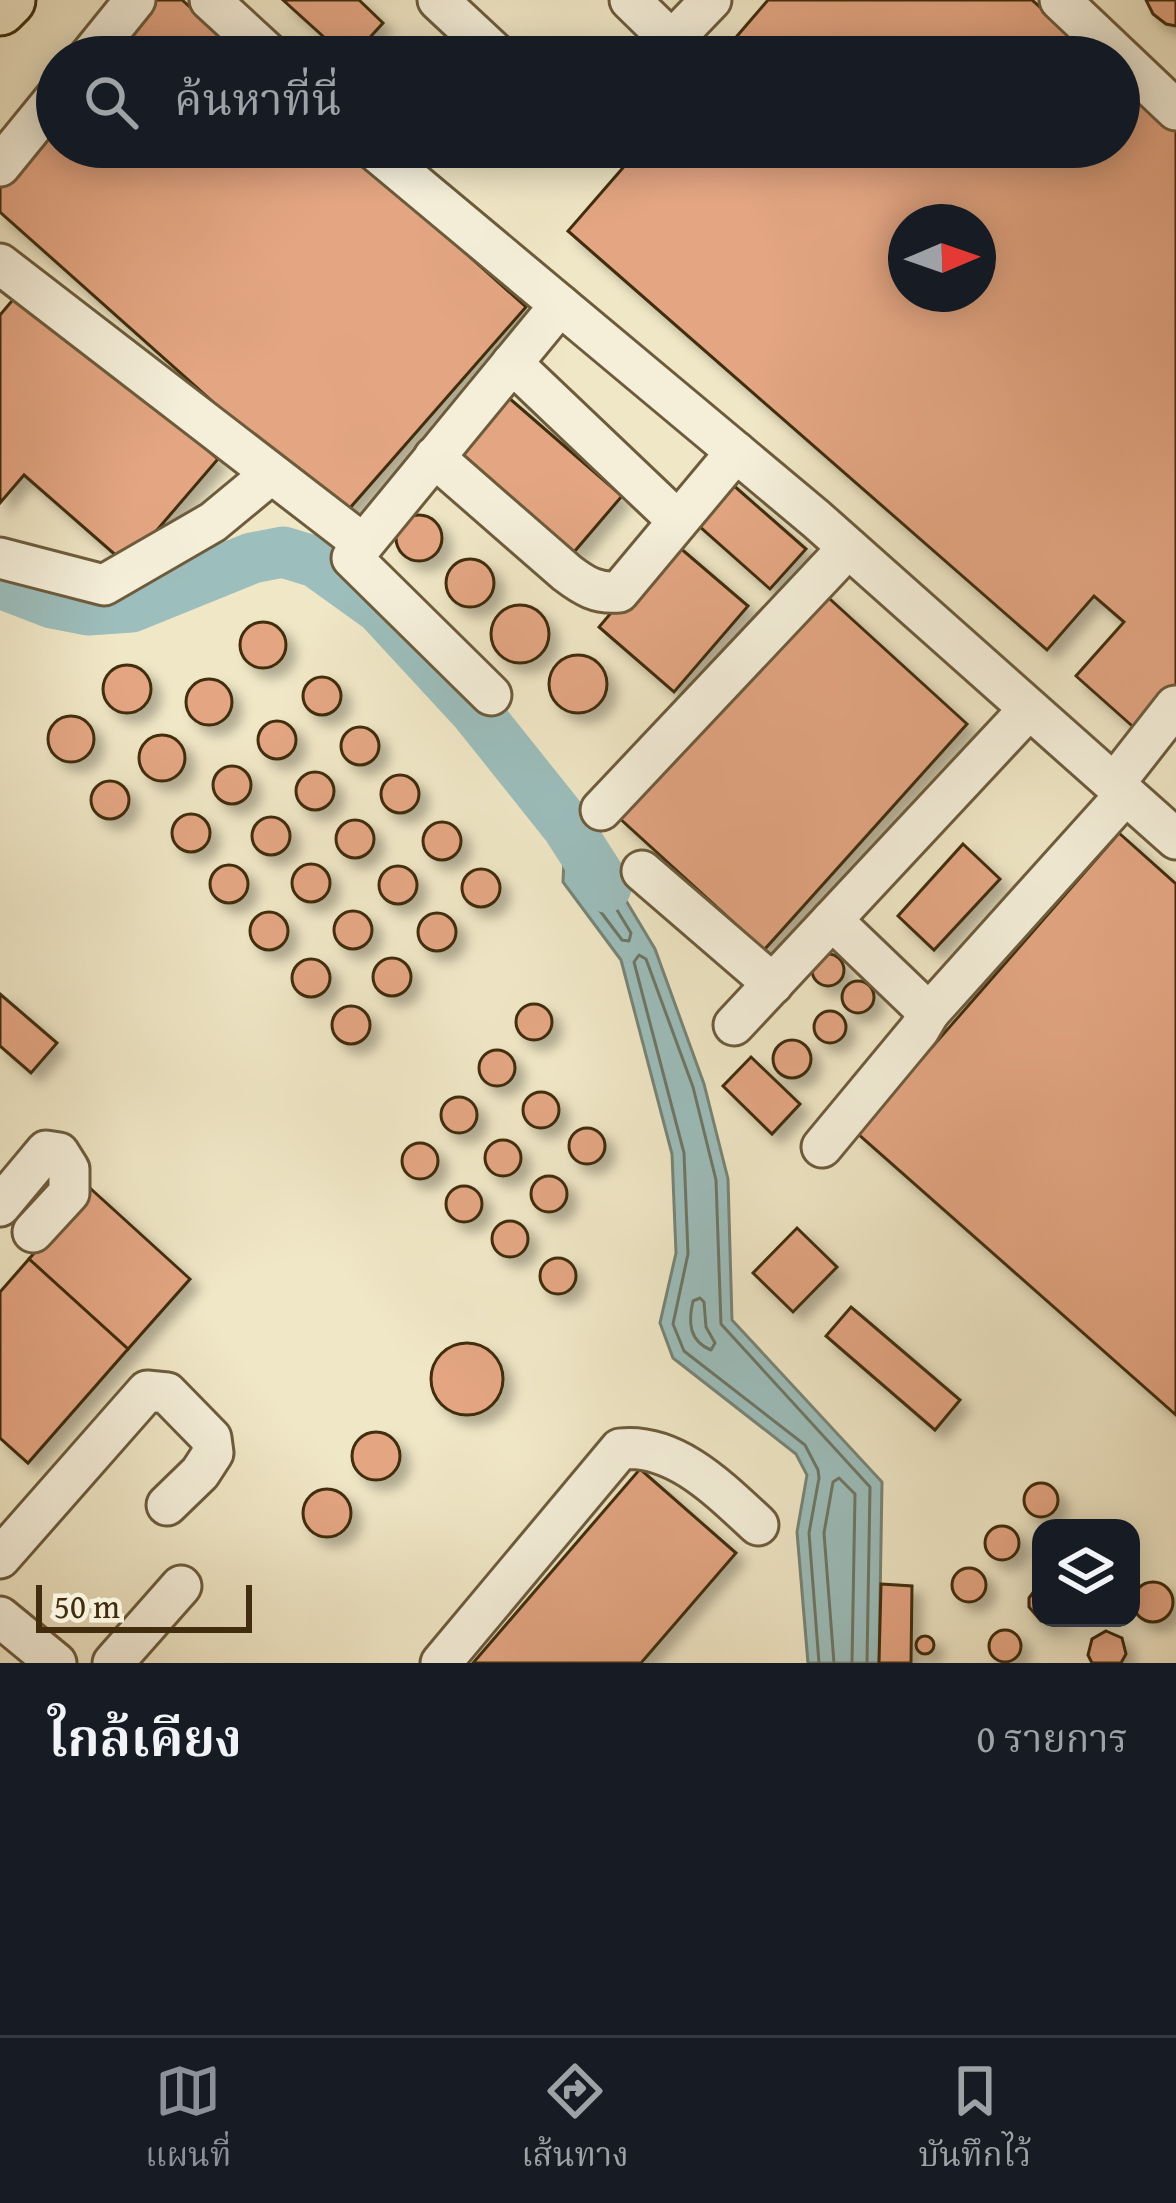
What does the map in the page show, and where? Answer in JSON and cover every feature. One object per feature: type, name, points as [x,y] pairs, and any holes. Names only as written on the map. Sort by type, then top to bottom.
[{"type":"main road","points":[[0,9],[9,0]]},
{"type":"lane","points":[[106,36],[135,0]]},
{"type":"lane","points":[[210,0],[249,36]]},
{"type":"lane","points":[[438,0],[477,36]]},
{"type":"lane","points":[[630,0],[654,36]]},
{"type":"lane","points":[[676,36],[712,0]]},
{"type":"lane","points":[[1060,0],[1098,36]]},
{"type":"lane","points":[[1140,76],[1176,110]]},
{"type":"lane","points":[[0,166],[36,122]]},
{"type":"lane","points":[[396,168],[848,548],[1176,839]]},
{"type":"lane","points":[[0,264],[362,543]]},
{"type":"lane","points":[[491,694],[352,558],[560,305]]},
{"type":"lane","points":[[512,363],[678,520]]},
{"type":"lane","points":[[434,457],[583,585],[602,593],[619,592],[736,452]]},
{"type":"lane","points":[[0,557],[104,584],[213,522],[272,474]]},
{"type":"lane","points":[[601,810],[848,548]]},
{"type":"lane","points":[[822,1147],[919,1030],[928,1012],[1119,789],[1175,706]]},
{"type":"lane","points":[[734,1025],[1030,709]]},
{"type":"lane","points":[[642,871],[772,985]]},
{"type":"lane","points":[[832,920],[928,1012]]},
{"type":"lane","points":[[0,1206],[46,1151],[59,1154],[69,1169],[69,1193],[33,1232]]},
{"type":"lane","points":[[0,1558],[147,1391],[167,1393],[211,1438],[213,1454],[167,1505]]},
{"type":"lane","points":[[441,1663],[620,1449],[640,1447],[701,1473],[758,1525]]},
{"type":"lane","points":[[122,1660],[181,1586]]},
{"type":"lane","points":[[0,1617],[56,1663]]},
{"type":"water","points":[[580,824],[655,949],[704,1084],[728,1179],[732,1320],[882,1482],[879,1663],[808,1663],[797,1532],[807,1475],[796,1454],[673,1358],[660,1323],[676,1253],[672,1154],[621,960],[563,882],[565,836]]},
{"type":"building","points":[[156,0],[182,0],[222,36],[124,36]]},
{"type":"building","points":[[283,0],[359,0],[383,23],[371,36],[323,36]]},
{"type":"building","points":[[768,0],[1032,0],[1073,36],[737,36]]},
{"type":"building","points":[[1146,0],[1176,0],[1176,26],[1153,14]]},
{"type":"building","points":[[1140,95],[1176,127],[1176,690],[1139,732],[1076,676],[1124,622],[1094,596],[1047,650],[568,231],[623,168],[1140,168]]},
{"type":"building","points":[[36,137],[36,168],[370,168],[526,307],[342,517],[0,212],[0,177]]},
{"type":"building","points":[[22,289],[218,459],[127,565],[24,475],[0,503],[0,315]]},
{"type":"building","points":[[509,398],[622,496],[574,552],[461,453]]},
{"type":"building","points":[[724,477],[806,549],[770,589],[689,517]]},
{"type":"building","points":[[419,515],[436,521],[442,538],[436,555],[419,561],[402,555],[396,538],[402,521]]},
{"type":"building","points":[[672,541],[748,606],[674,692],[599,627]]},
{"type":"building","points":[[470,559],[487,566],[494,583],[487,600],[470,607],[453,600],[446,583],[453,566]]},
{"type":"building","points":[[820,590],[967,724],[764,950],[617,816]]},
{"type":"building","points":[[520,605],[540,614],[549,634],[540,654],[520,663],[500,654],[491,634],[500,614]]},
{"type":"building","points":[[263,622],[279,629],[286,645],[279,661],[263,668],[247,661],[240,645],[247,629]]},
{"type":"building","points":[[578,655],[598,664],[607,684],[598,704],[578,713],[558,704],[549,684],[558,664]]},
{"type":"building","points":[[127,665],[144,672],[151,689],[144,706],[127,713],[110,706],[103,689],[110,672]]},
{"type":"building","points":[[322,677],[335,683],[341,696],[335,709],[322,715],[309,709],[303,696],[309,683]]},
{"type":"building","points":[[209,679],[225,686],[232,702],[225,718],[209,725],[193,718],[186,702],[193,686]]},
{"type":"building","points":[[71,716],[87,723],[94,739],[87,755],[71,762],[55,755],[48,739],[55,723]]},
{"type":"building","points":[[277,721],[290,727],[296,740],[290,753],[277,759],[264,753],[258,740],[264,727]]},
{"type":"building","points":[[360,727],[373,733],[379,746],[373,759],[360,765],[347,759],[341,746],[347,733]]},
{"type":"building","points":[[162,735],[178,742],[185,758],[178,774],[162,781],[146,774],[139,758],[146,742]]},
{"type":"building","points":[[232,766],[245,772],[251,785],[245,798],[232,804],[219,798],[213,785],[219,772]]},
{"type":"building","points":[[315,772],[328,778],[334,791],[328,804],[315,810],[302,804],[296,791],[302,778]]},
{"type":"building","points":[[400,775],[413,781],[419,794],[413,807],[400,813],[387,807],[381,794],[387,781]]},
{"type":"building","points":[[110,781],[123,787],[129,800],[123,813],[110,819],[97,813],[91,800],[97,787]]},
{"type":"building","points":[[191,814],[204,820],[210,833],[204,846],[191,852],[178,846],[172,833],[178,820]]},
{"type":"building","points":[[271,817],[284,823],[290,836],[284,849],[271,855],[258,849],[252,836],[258,823]]},
{"type":"building","points":[[355,820],[368,826],[374,839],[368,852],[355,858],[342,852],[336,839],[342,826]]},
{"type":"building","points":[[442,822],[455,828],[461,841],[455,854],[442,860],[429,854],[423,841],[429,828]]},
{"type":"building","points":[[1119,833],[1176,884],[1176,1415],[857,1133]]},
{"type":"building","points":[[963,844],[1000,879],[934,950],[898,916]]},
{"type":"building","points":[[311,864],[324,870],[330,883],[324,896],[311,902],[298,896],[292,883],[298,870]]},
{"type":"building","points":[[229,865],[242,871],[248,884],[242,897],[229,903],[216,897],[210,884],[216,871]]},
{"type":"building","points":[[398,866],[411,872],[417,885],[411,898],[398,904],[385,898],[379,885],[385,872]]},
{"type":"building","points":[[481,869],[494,875],[500,888],[494,901],[481,907],[468,901],[462,888],[468,875]]},
{"type":"building","points":[[353,911],[366,917],[372,930],[366,943],[353,949],[340,943],[334,930],[340,917]]},
{"type":"building","points":[[269,912],[282,918],[288,931],[282,944],[269,950],[256,944],[250,931],[256,918]]},
{"type":"building","points":[[437,913],[450,919],[456,932],[450,945],[437,951],[424,945],[418,932],[424,919]]},
{"type":"building","points":[[828,954],[839,959],[844,970],[839,981],[828,986],[817,981],[812,970],[817,959]]},
{"type":"building","points":[[392,958],[405,964],[411,977],[405,990],[392,996],[379,990],[373,977],[379,964]]},
{"type":"building","points":[[311,959],[324,965],[330,978],[324,991],[311,997],[298,991],[292,978],[298,965]]},
{"type":"building","points":[[858,981],[869,986],[874,997],[869,1008],[858,1013],[847,1008],[842,997],[847,986]]},
{"type":"building","points":[[0,994],[57,1043],[31,1073],[0,1046]]},
{"type":"building","points":[[534,1004],[547,1009],[552,1022],[547,1035],[534,1040],[521,1035],[516,1022],[521,1009]]},
{"type":"building","points":[[351,1006],[364,1012],[370,1025],[364,1038],[351,1044],[338,1038],[332,1025],[338,1012]]},
{"type":"building","points":[[830,1011],[841,1016],[846,1027],[841,1038],[830,1043],[819,1038],[814,1027],[819,1016]]},
{"type":"building","points":[[792,1040],[806,1045],[811,1059],[806,1073],[792,1078],[778,1073],[773,1059],[778,1045]]},
{"type":"building","points":[[497,1050],[510,1055],[515,1068],[510,1081],[497,1086],[484,1081],[479,1068],[484,1055]]},
{"type":"building","points":[[751,1057],[800,1104],[772,1134],[723,1086]]},
{"type":"building","points":[[541,1092],[554,1097],[559,1110],[554,1123],[541,1128],[528,1123],[523,1110],[528,1097]]},
{"type":"building","points":[[459,1097],[472,1102],[477,1115],[472,1128],[459,1133],[446,1128],[441,1115],[446,1102]]},
{"type":"building","points":[[587,1128],[600,1133],[605,1146],[600,1159],[587,1164],[574,1159],[569,1146],[574,1133]]},
{"type":"building","points":[[503,1140],[515,1146],[521,1158],[515,1170],[503,1176],[491,1170],[485,1158],[491,1146]]},
{"type":"building","points":[[420,1143],[433,1148],[438,1161],[433,1174],[420,1179],[407,1174],[402,1161],[407,1148]]},
{"type":"building","points":[[549,1176],[562,1181],[567,1194],[562,1207],[549,1212],[536,1207],[531,1194],[536,1181]]},
{"type":"building","points":[[464,1186],[477,1191],[482,1204],[477,1217],[464,1222],[451,1217],[446,1204],[451,1191]]},
{"type":"building","points":[[91,1189],[190,1279],[128,1349],[29,1259]]},
{"type":"building","points":[[510,1221],[523,1226],[528,1239],[523,1252],[510,1257],[497,1252],[492,1239],[497,1226]]},
{"type":"building","points":[[797,1228],[837,1267],[793,1312],[753,1273]]},
{"type":"building","points":[[558,1258],[571,1263],[576,1276],[571,1289],[558,1294],[545,1289],[540,1276],[545,1263]]},
{"type":"building","points":[[29,1259],[128,1349],[28,1463],[0,1438],[0,1292]]},
{"type":"building","points":[[851,1307],[960,1400],[935,1430],[826,1336]]},
{"type":"building","points":[[467,1343],[493,1353],[503,1379],[493,1405],[467,1415],[441,1405],[431,1379],[441,1353]]},
{"type":"building","points":[[376,1432],[393,1439],[400,1456],[393,1473],[376,1480],[359,1473],[352,1456],[359,1439]]},
{"type":"building","points":[[640,1469],[736,1553],[641,1663],[473,1663]]},
{"type":"building","points":[[1041,1483],[1053,1488],[1058,1500],[1053,1512],[1041,1517],[1029,1512],[1024,1500],[1029,1488]]},
{"type":"building","points":[[327,1489],[344,1496],[351,1513],[344,1530],[327,1537],[310,1530],[303,1513],[310,1496]]},
{"type":"building","points":[[1002,1526],[1014,1531],[1019,1543],[1014,1555],[1002,1560],[990,1555],[985,1543],[990,1531]]},
{"type":"building","points":[[969,1568],[981,1573],[986,1585],[981,1597],[969,1602],[957,1597],[952,1585],[957,1573]]},
{"type":"building","points":[[1145,1583],[1161,1583],[1172,1594],[1172,1610],[1161,1621],[1140,1617],[1140,1587]]},
{"type":"building","points":[[881,1584],[912,1586],[911,1663],[879,1663]]},
{"type":"building","points":[[1005,1630],[1016,1635],[1021,1646],[1016,1657],[1005,1662],[994,1657],[989,1646],[994,1635]]},
{"type":"building","points":[[1106,1631],[1122,1638],[1126,1654],[1121,1663],[1092,1663],[1088,1655],[1092,1639]]},
{"type":"building","points":[[925,1636],[934,1645],[925,1654],[916,1645]]},
{"type":"waterway","points":[[0,583],[52,603],[88,610],[131,607],[252,558],[283,552],[316,562],[380,608],[476,712],[567,826],[606,887]]}]
